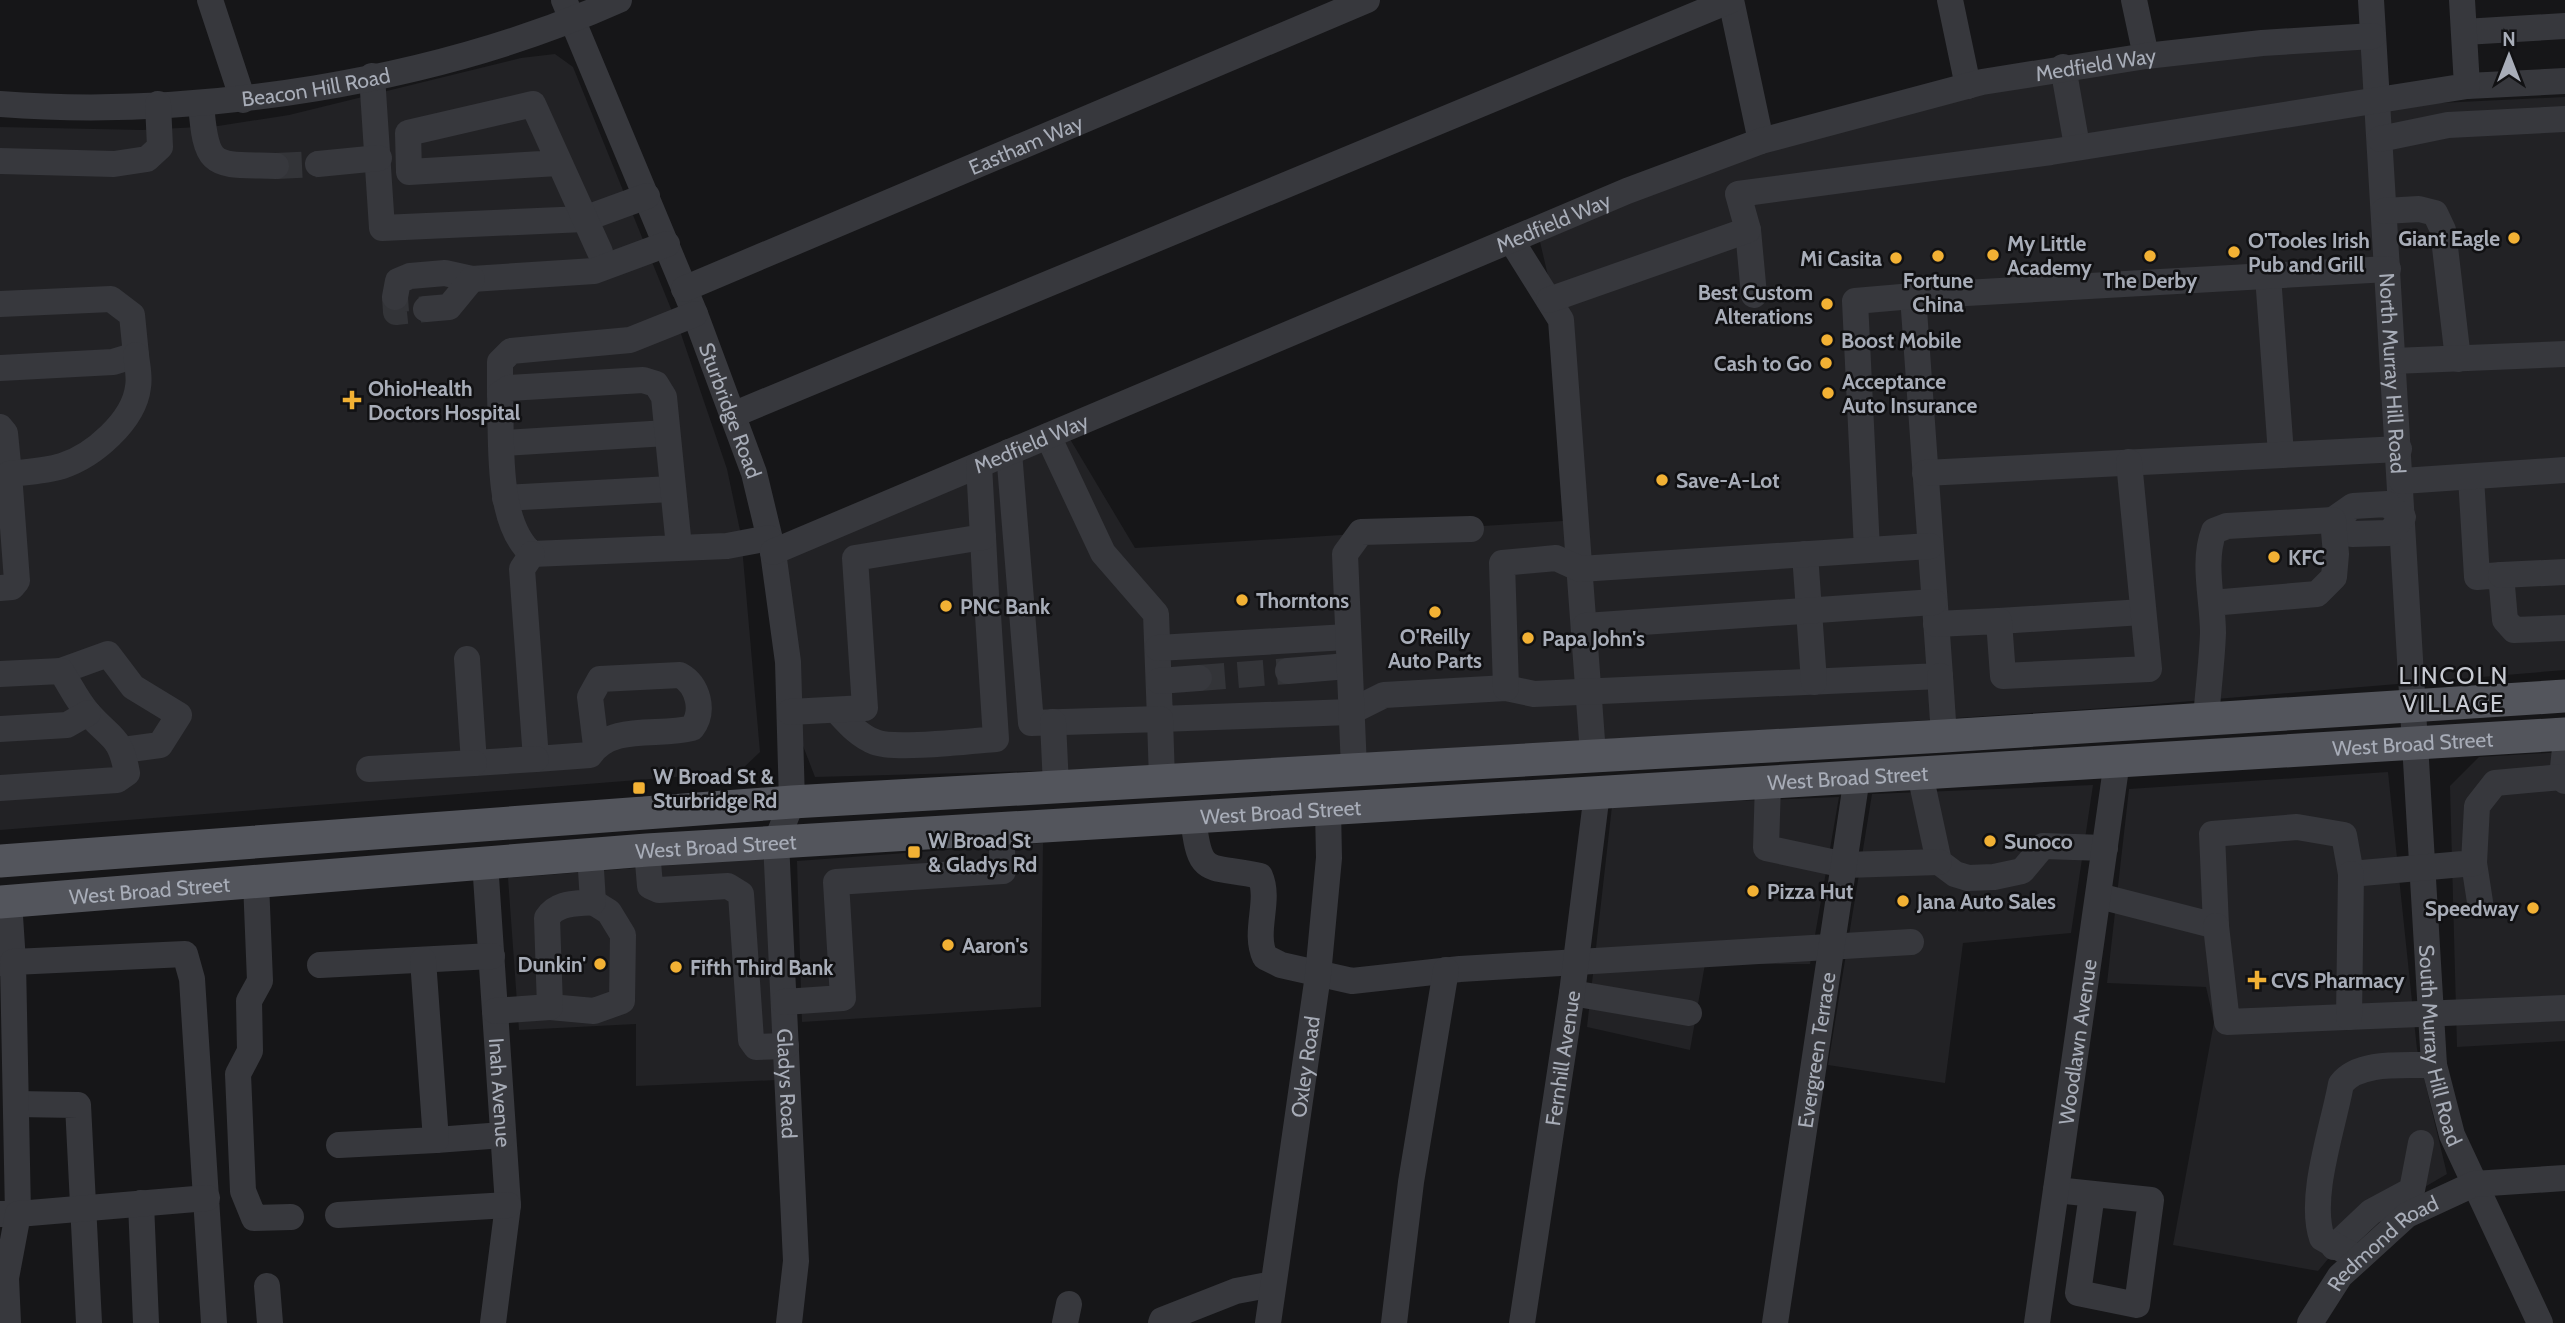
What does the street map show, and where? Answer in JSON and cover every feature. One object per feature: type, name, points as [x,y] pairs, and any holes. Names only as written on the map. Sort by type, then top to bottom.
[{"type":"main road","name":"West Broad Street","points":[[0,861],[792,802],[1593,754],[1944,736],[2565,696]]},
{"type":"main road","name":"West Broad Street","points":[[5,902],[647,850],[2565,734]]},
{"type":"main road","points":[[1597,793],[1613,780],[1629,774],[1856,757],[1889,738]]},
{"type":"main road","points":[[1049,827],[1095,810],[1192,804],[1251,793],[1333,786],[1346,781],[1354,769]]},
{"type":"street","points":[[210,0],[243,100]]},
{"type":"street","name":"Beacon Hill Road","points":[[0,104],[45,107],[243,100],[372,76],[493,46],[568,10],[618,0]]},
{"type":"street","name":"Eastham Way","points":[[684,289],[1367,0]]},
{"type":"street","points":[[735,414],[1731,0],[1761,141]]},
{"type":"street","points":[[1950,0],[1968,86]]},
{"type":"street","points":[[2134,0],[2146,56]]},
{"type":"street","name":"North Murray Hill Road","points":[[2371,0],[2414,706]]},
{"type":"street","points":[[2462,0],[2467,86]]},
{"type":"street","name":"Sturbridge Road","points":[[568,10],[667,244],[735,414],[754,472],[771,545],[788,662],[792,802],[776,842]]},
{"type":"street","points":[[2464,32],[2565,26]]},
{"type":"street","name":"Medfield Way","points":[[532,554],[771,545],[856,517],[1511,240],[1761,141],[1968,86],[2063,67],[2262,43],[2373,36]]},
{"type":"street","points":[[2063,67],[2077,146]]},
{"type":"street","points":[[372,76],[382,228],[583,219],[647,196]]},
{"type":"street","points":[[1738,194],[2077,146],[2467,86],[2565,81]]},
{"type":"street","points":[[201,103],[204,139],[209,154],[216,161],[231,165],[276,166]]},
{"type":"street","points":[[0,161],[114,164],[147,159],[160,147],[158,104]]},
{"type":"street","points":[[558,163],[409,172],[408,134],[533,104],[600,252]]},
{"type":"street","points":[[2380,139],[2448,125],[2565,119]]},
{"type":"street","points":[[1722,155],[1738,194],[1748,230],[1754,295]]},
{"type":"street","points":[[318,164],[379,158]]},
{"type":"street","points":[[2384,211],[2419,209],[2435,213],[2443,230],[2458,359]]},
{"type":"street","points":[[1549,300],[1748,230]]},
{"type":"street","points":[[1511,240],[1562,320],[1593,754]]},
{"type":"street","points":[[395,298],[398,281],[410,276],[445,273],[472,279],[594,271],[667,244]]},
{"type":"street","points":[[1867,550],[1855,301],[2388,269]]},
{"type":"street","points":[[2268,276],[2281,454]]},
{"type":"street","points":[[426,309],[449,307],[472,279]]},
{"type":"street","points":[[1913,296],[1944,736]]},
{"type":"street","points":[[0,304],[111,299],[132,315],[138,388],[127,413],[112,433],[86,455],[61,466],[4,475]]},
{"type":"street","points":[[536,759],[522,569],[532,554],[520,544],[505,498],[500,362],[511,351],[529,346],[630,340],[695,314]]},
{"type":"street","points":[[2393,361],[2565,354]]},
{"type":"street","points":[[0,368],[113,362],[136,355]]},
{"type":"street","points":[[500,394],[509,388],[643,380],[656,384],[664,397],[671,489],[679,547]]},
{"type":"street","points":[[0,427],[5,433],[4,475],[17,581],[12,587],[0,588]]},
{"type":"street","points":[[503,443],[667,433]]},
{"type":"street","points":[[1048,436],[1103,554],[1156,614],[1162,780]]},
{"type":"street","points":[[1925,473],[2399,449]]},
{"type":"street","points":[[1009,452],[1031,723],[1350,712],[1384,695],[1506,688],[1534,694],[1940,676]]},
{"type":"street","points":[[1999,621],[2003,676],[2149,669],[2129,462]]},
{"type":"street","points":[[837,711],[855,730],[876,743],[996,739],[979,465]]},
{"type":"street","points":[[2402,481],[2565,470]]},
{"type":"street","points":[[2471,477],[2477,577],[2565,572]]},
{"type":"street","points":[[505,498],[671,489]]},
{"type":"street","points":[[2206,719],[2213,634],[2208,545],[2214,531],[2227,526],[2333,520],[2353,506],[2387,504],[2403,517]]},
{"type":"street","points":[[856,517],[877,555]]},
{"type":"street","points":[[2211,603],[2317,594],[2334,577],[2336,554],[2333,520]]},
{"type":"street","points":[[1354,769],[1345,554],[1361,532],[1471,529]]},
{"type":"street","points":[[790,712],[865,708],[855,558],[983,537]]},
{"type":"street","points":[[1506,688],[1502,563],[1556,558],[1580,569],[1930,546]]},
{"type":"street","points":[[1805,554],[1814,682]]},
{"type":"street","points":[[2501,575],[2505,620],[2514,630],[2565,628]]},
{"type":"street","points":[[1585,626],[1809,610],[1935,613],[1999,621],[2143,612]]},
{"type":"street","points":[[1158,648],[1347,637]]},
{"type":"street","points":[[0,674],[61,671],[108,654],[133,687],[179,715],[160,745],[123,750]]},
{"type":"street","points":[[467,659],[474,763]]},
{"type":"street","points":[[1288,671],[1348,666]]},
{"type":"street","points":[[0,788],[117,780],[127,773],[123,750],[114,737],[88,713],[61,671]]},
{"type":"street","points":[[1159,681],[1199,678]]},
{"type":"street","name":"South Murray Hill Road","points":[[2414,706],[2434,1065],[2446,1117],[2473,1184],[2540,1323]]},
{"type":"street","points":[[0,729],[67,724],[88,713]]},
{"type":"street","points":[[1053,722],[1056,786]]},
{"type":"street","points":[[369,769],[590,755],[596,746]]},
{"type":"street","points":[[2480,902],[2474,863],[2477,806],[2495,783],[2563,779],[2565,749]]},
{"type":"street","name":"Woodlawn Avenue","points":[[2038,1323],[2117,761]]},
{"type":"street","points":[[1920,774],[1939,862]]},
{"type":"street","name":"Evergreen Terrace","points":[[1775,1323],[1857,777]]},
{"type":"street","points":[[1768,783],[1766,848],[1845,865],[1939,862],[1955,874],[1968,878],[1994,877],[2022,871],[2043,846],[2105,848]]},
{"type":"street","name":"Fernhill Avenue","points":[[1522,1323],[1572,993],[1597,793]]},
{"type":"street","name":"Oxley Road","points":[[1268,1323],[1318,975],[1329,858],[1328,809]]},
{"type":"street","points":[[1193,817],[1197,853],[1202,863],[1215,869],[1260,876],[1264,886],[1260,937],[1265,957],[1281,965],[1352,981],[1446,970],[1911,942]]},
{"type":"street","points":[[2349,1017],[2351,874],[2344,835],[2297,827],[2212,834],[2216,926],[2227,1021],[2349,1017],[2430,1014],[2565,1008]]},
{"type":"street","points":[[747,987],[843,998],[836,882],[1003,871],[1001,829]]},
{"type":"street","name":"Gladys Road","points":[[776,842],[796,1261],[789,1323]]},
{"type":"street","points":[[647,850],[650,886],[659,890],[737,888],[741,894],[743,914],[752,1043],[756,1047],[786,1046]]},
{"type":"street","points":[[590,854],[593,902]]},
{"type":"street","name":"Inah Avenue","points":[[485,862],[508,1205],[492,1323]]},
{"type":"street","points":[[2351,874],[2474,863]]},
{"type":"street","points":[[256,882],[260,981],[249,1001],[250,1051],[237,1074],[243,1191],[254,1218],[291,1217]]},
{"type":"street","points":[[2099,896],[2216,926]]},
{"type":"street","points":[[5,902],[6,963],[16,1104],[6,1278],[8,1323]]},
{"type":"street","points":[[495,1011],[550,1007],[594,1011],[612,1007],[622,1001],[623,935],[609,912],[593,902],[552,909],[547,918],[550,1007]]},
{"type":"street","points":[[743,914],[779,910]]},
{"type":"street","points":[[6,963],[185,954],[192,979],[214,1323]]},
{"type":"street","points":[[320,965],[492,956]]},
{"type":"street","points":[[424,960],[436,1140]]},
{"type":"street","points":[[1394,1323],[1411,1182],[1446,970]]},
{"type":"street","points":[[1572,993],[1689,1013]]},
{"type":"street","points":[[2421,1143],[2412,1190],[2371,1212],[2345,1253],[2322,1238],[2317,1224],[2318,1201],[2341,1084],[2347,1076],[2362,1069],[2434,1065]]},
{"type":"street","points":[[16,1104],[78,1104],[89,1323]]},
{"type":"street","points":[[339,1145],[503,1135]]},
{"type":"street","points":[[2473,1184],[2565,1178]]},
{"type":"street","name":"Redmond Road","points":[[2310,1323],[2333,1285],[2345,1253],[2407,1215],[2473,1184]]},
{"type":"street","points":[[2056,1189],[2092,1194]]},
{"type":"street","points":[[9,1214],[207,1198]]},
{"type":"street","points":[[141,1203],[146,1323]]},
{"type":"street","points":[[338,1215],[508,1205]]},
{"type":"street","points":[[1161,1323],[1162,1320],[1236,1291],[1273,1284]]},
{"type":"street","points":[[267,1286],[270,1323]]},
{"type":"shaded area","points":[[2373,36],[2378,106],[2565,97],[2565,670],[2120,707],[1869,724],[1074,770],[815,777],[790,712],[773,552],[1064,429],[1135,548],[1578,520],[1572,378],[1537,229],[1627,191],[1982,82]]},
{"type":"shaded area","name":"OhioHealth Doctors Hospital","points":[[555,54],[573,67],[680,331],[727,469],[741,535],[760,752],[739,772],[0,830],[0,127],[142,130],[218,126],[289,115],[521,58]]},
{"type":"shaded area","points":[[2565,752],[2565,1041],[2457,1047],[2450,786],[2479,757]]},
{"type":"shaded area","points":[[2388,772],[2417,1049],[2447,1174],[2353,1229],[2318,1271],[2173,1245],[2214,1022],[2206,987],[2107,983],[2129,789]]},
{"type":"shaded area","points":[[2093,785],[2071,933],[1963,943],[1945,1083],[1828,1065],[1872,794]]},
{"type":"shaded area","points":[[1839,797],[1810,964],[1705,964],[1690,1050],[1587,1027],[1612,806]]},
{"type":"shaded area","points":[[1043,843],[1041,1007],[802,1022],[797,861]]},
{"type":"shaded area","points":[[765,858],[777,1080],[636,1086],[636,1024],[519,1030],[508,878]]},
{"type":"tunnel","points":[[276,166],[318,164]]},
{"type":"tunnel","points":[[395,297],[396,312],[426,309]]},
{"type":"tunnel","points":[[1199,678],[1288,671]]},
{"type":"place","name":"Giant Eagle","points":[[2514,238]]},
{"type":"place","name":"O'Tooles Irish Pub and Grill","points":[[2234,252]]},
{"type":"place","name":"My Little Academy","points":[[1993,255]]},
{"type":"place","name":"Fortune China","points":[[1938,256]]},
{"type":"place","name":"The Derby","points":[[2150,256]]},
{"type":"place","name":"Mi Casita","points":[[1896,258]]},
{"type":"place","name":"Best Custom Alterations","points":[[1827,304]]},
{"type":"place","name":"Boost Mobile","points":[[1827,340]]},
{"type":"place","name":"Cash to Go","points":[[1826,363]]},
{"type":"place","name":"Acceptance Auto Insurance","points":[[1828,393]]},
{"type":"place","name":"OhioHealth Doctors Hospital","points":[[352,400]]},
{"type":"place","name":"Save-A-Lot","points":[[1662,480]]},
{"type":"place","name":"KFC","points":[[2274,557]]},
{"type":"place","name":"Thorntons","points":[[1242,600]]},
{"type":"place","name":"PNC Bank","points":[[946,606]]},
{"type":"place","name":"O'Reilly Auto Parts","points":[[1435,612]]},
{"type":"place","name":"Papa John's","points":[[1528,638]]},
{"type":"place","name":"W Broad St & Sturbridge Rd","points":[[639,788]]},
{"type":"place","name":"Sunoco","points":[[1990,841]]},
{"type":"place","name":"W Broad St & Gladys Rd","points":[[914,852]]},
{"type":"place","name":"Pizza Hut","points":[[1753,891]]},
{"type":"place","name":"Jana Auto Sales","points":[[1903,901]]},
{"type":"place","name":"Speedway","points":[[2533,908]]},
{"type":"place","name":"Aaron's","points":[[948,945]]},
{"type":"place","name":"Dunkin'","points":[[600,964]]},
{"type":"place","name":"Fifth Third Bank","points":[[676,967]]},
{"type":"place","name":"CVS Pharmacy","points":[[2257,980]]},
{"type":"district","name":"LINCOLN VILLAGE","points":[[2454,689]]}]
